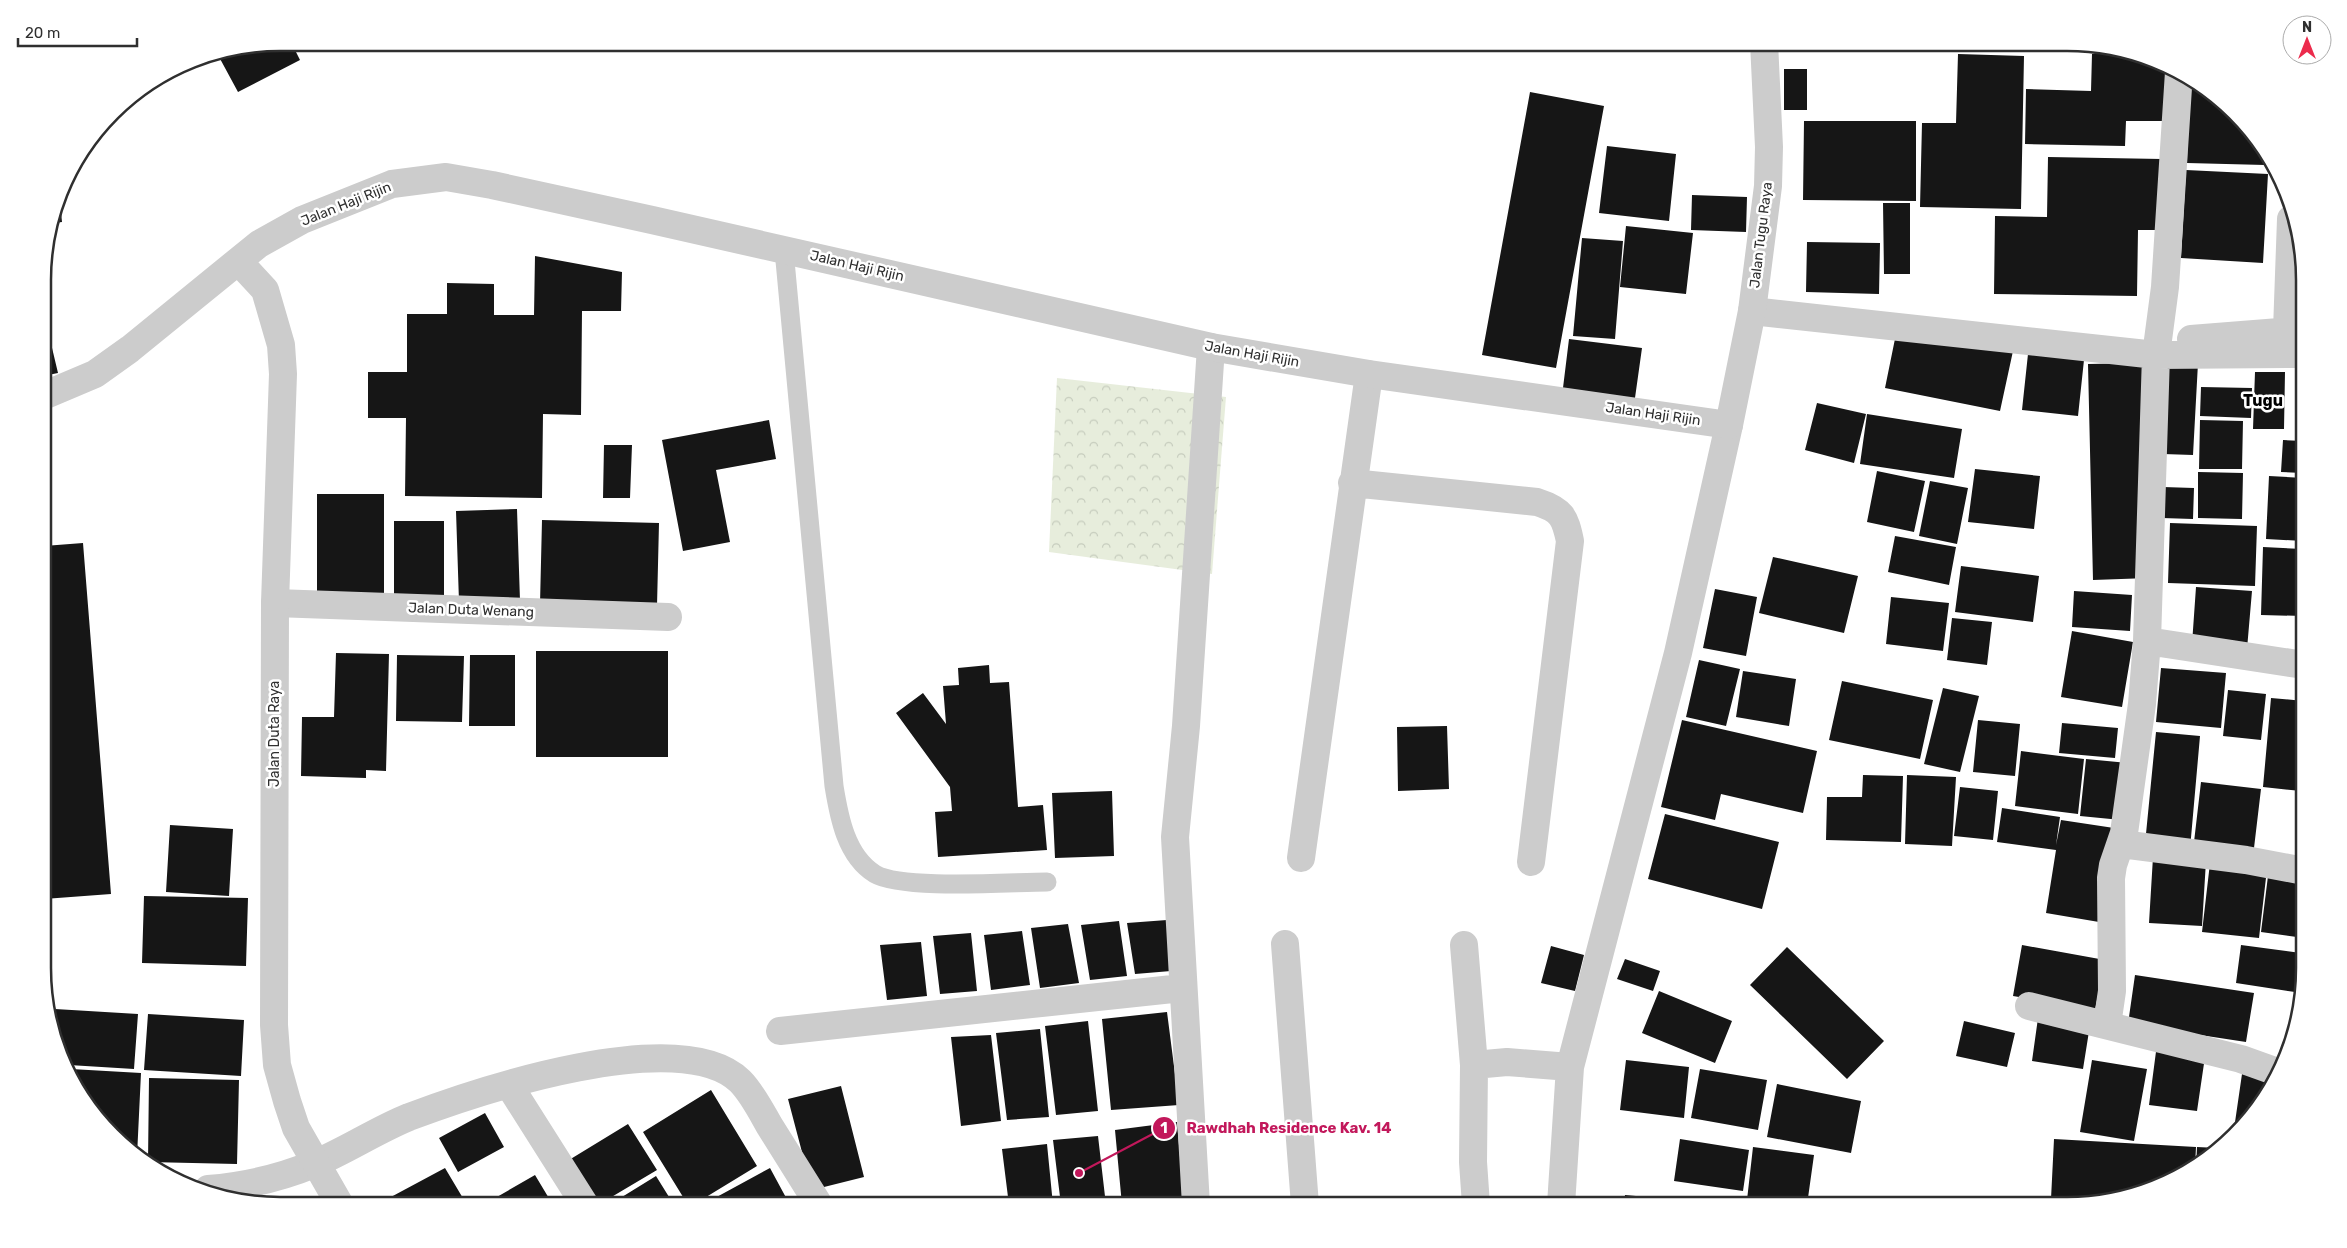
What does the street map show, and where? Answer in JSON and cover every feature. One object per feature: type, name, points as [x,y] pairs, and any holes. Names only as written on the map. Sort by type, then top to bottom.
[{"type":"street","name":"Jalan Tugu Raya","points":[[1562,1197],[1570,1067],[1678,653],[1752,312],[1768,186],[1769,147],[1764,51]]},
{"type":"street","points":[[2107,1025],[2112,991],[2111,878],[2113,865],[2124,833],[2142,704],[2147,641],[2156,355],[2165,286],[2178,81]]},
{"type":"street","name":"Jalan Haji Rijin","points":[[51,393],[95,374],[130,350],[259,244],[302,220],[350,199],[392,184],[446,177],[492,185],[1211,347],[1369,374],[1729,425]]},
{"type":"street","points":[[2156,355],[2192,338],[2295,330],[2292,239]]},
{"type":"street","name":"Jalan Duta Raya","points":[[239,262],[265,290],[281,345],[283,374],[275,602],[274,1025],[277,1065],[286,1101],[296,1128],[335,1197]]},
{"type":"street","points":[[1752,312],[2156,355],[2296,354]]},
{"type":"street","points":[[1195,1197],[1182,988],[1175,837],[1186,726],[1211,347]]},
{"type":"street","points":[[1300,858],[1369,374]]},
{"type":"street","points":[[1352,483],[1537,502],[1553,507],[1566,519],[1570,541],[1531,862]]},
{"type":"street","name":"Jalan Duta Wenang","points":[[275,602],[668,617]]},
{"type":"street","points":[[2147,641],[2296,665]]},
{"type":"street","points":[[2121,844],[2246,860],[2296,869]]},
{"type":"street","points":[[1285,944],[1304,1197]]},
{"type":"street","points":[[1464,945],[1474,1065],[1473,1162],[1475,1197]]},
{"type":"street","points":[[780,1031],[1182,988]]},
{"type":"street","points":[[2029,1006],[2241,1059],[2271,1070]]},
{"type":"street","points":[[218,1188],[244,1186],[275,1178],[315,1164],[408,1118],[509,1085],[618,1060],[692,1060],[717,1067],[740,1081],[814,1197]]},
{"type":"street","points":[[1474,1065],[1507,1062],[1570,1067]]},
{"type":"street","points":[[509,1085],[580,1197]]},
{"type":"lane","points":[[784,250],[834,786],[841,826],[856,855],[876,874],[906,883],[1047,882]]},
{"type":"green space","points":[[1057,378],[1226,397],[1212,574],[1049,552]]},
{"type":"building","points":[[296,51],[300,60],[238,92],[220,59],[250,53]]},
{"type":"building","points":[[1958,54],[2024,56],[2021,209],[1920,207],[1922,123],[1956,123]]},
{"type":"building","points":[[2092,54],[2102,54],[2140,63],[2167,75],[2166,121],[2126,121],[2125,146],[2025,144],[2026,89],[2091,91]]},
{"type":"building","points":[[1784,69],[1807,69],[1807,110],[1784,110]]},
{"type":"building","points":[[2189,87],[2229,118],[2264,165],[2187,163]]},
{"type":"building","points":[[1530,92],[1604,106],[1556,368],[1482,355]]},
{"type":"building","points":[[1804,121],[1916,121],[1916,201],[1803,200]]},
{"type":"building","points":[[1607,146],[1676,154],[1669,221],[1599,213]]},
{"type":"building","points":[[2048,157],[2162,159],[2160,230],[2138,230],[2137,296],[1994,294],[1995,216],[2047,217]]},
{"type":"building","points":[[2186,170],[2268,174],[2263,263],[2181,258]]},
{"type":"building","points":[[1692,195],[1747,197],[1746,232],[1691,230]]},
{"type":"building","points":[[1883,203],[1910,203],[1910,274],[1884,274]]},
{"type":"building","points":[[1626,226],[1693,233],[1686,294],[1620,287]]},
{"type":"building","points":[[1582,238],[1623,241],[1615,339],[1573,336]]},
{"type":"building","points":[[1807,242],[1880,243],[1879,294],[1806,292]]},
{"type":"building","points":[[535,256],[622,272],[621,311],[582,311],[581,415],[543,414],[542,498],[405,496],[406,418],[368,418],[368,372],[407,372],[407,314],[447,314],[447,283],[494,284],[494,315],[534,315]]},
{"type":"building","points":[[1897,329],[2013,351],[2000,411],[1885,388]]},
{"type":"building","points":[[1569,339],[1642,348],[1634,405],[1562,396]]},
{"type":"building","points":[[51,344],[58,373],[51,374]]},
{"type":"building","points":[[2028,354],[2084,360],[2078,416],[2022,410]]},
{"type":"building","points":[[2168,361],[2198,363],[2193,455],[2163,454]]},
{"type":"building","points":[[2143,363],[2149,578],[2093,580],[2088,364]]},
{"type":"building","points":[[2255,372],[2285,372],[2284,429],[2253,429]]},
{"type":"building","points":[[2201,387],[2252,388],[2251,418],[2200,416]]},
{"type":"building","points":[[1817,403],[1866,414],[1854,463],[1805,450]]},
{"type":"building","points":[[1867,414],[1962,429],[1954,478],[1860,464]]},
{"type":"building","points":[[769,420],[776,459],[716,470],[730,542],[683,551],[662,440]]},
{"type":"building","points":[[2200,420],[2243,421],[2242,469],[2199,469]]},
{"type":"building","points":[[2283,440],[2296,441],[2296,473],[2281,472]]},
{"type":"building","points":[[604,445],[632,445],[630,498],[603,498]]},
{"type":"building","points":[[1975,469],[2040,476],[2034,529],[1968,522]]},
{"type":"building","points":[[1877,471],[1925,481],[1914,532],[1867,522]]},
{"type":"building","points":[[2198,472],[2243,473],[2242,519],[2198,518]]},
{"type":"building","points":[[2269,476],[2296,478],[2296,541],[2266,539]]},
{"type":"building","points":[[1930,481],[1968,488],[1957,544],[1919,536]]},
{"type":"building","points":[[2163,487],[2194,488],[2193,519],[2162,518]]},
{"type":"building","points":[[317,494],[384,494],[384,597],[317,597]]},
{"type":"building","points":[[517,509],[520,601],[459,602],[456,511]]},
{"type":"building","points":[[542,520],[659,523],[657,606],[540,604]]},
{"type":"building","points":[[394,521],[444,521],[444,601],[394,601]]},
{"type":"building","points":[[2170,523],[2257,526],[2255,586],[2168,583]]},
{"type":"building","points":[[1895,536],[1956,547],[1949,585],[1888,572]]},
{"type":"building","points":[[83,543],[111,894],[51,898],[51,545]]},
{"type":"building","points":[[2263,547],[2296,549],[2296,616],[2261,615]]},
{"type":"building","points":[[1773,557],[1858,576],[1844,633],[1759,613]]},
{"type":"building","points":[[1961,566],[2039,576],[2033,622],[1955,612]]},
{"type":"building","points":[[2196,587],[2252,591],[2247,649],[2192,644]]},
{"type":"building","points":[[1715,589],[1757,597],[1746,656],[1703,648]]},
{"type":"building","points":[[2074,591],[2132,595],[2130,631],[2072,627]]},
{"type":"building","points":[[1891,597],[1949,603],[1943,651],[1886,644]]},
{"type":"building","points":[[1952,618],[1992,622],[1987,665],[1947,660]]},
{"type":"building","points":[[2072,631],[2133,642],[2122,707],[2061,697]]},
{"type":"building","points":[[536,651],[668,651],[668,757],[536,757]]},
{"type":"building","points":[[336,653],[389,654],[386,771],[366,770],[366,778],[301,776],[302,717],[334,717]]},
{"type":"building","points":[[397,655],[464,656],[462,722],[396,721]]},
{"type":"building","points":[[470,655],[515,655],[515,726],[469,726]]},
{"type":"building","points":[[1699,660],[1740,669],[1726,726],[1686,717]]},
{"type":"building","points":[[989,665],[990,683],[1009,682],[1018,807],[1043,805],[1047,850],[938,857],[935,812],[952,811],[950,787],[896,713],[923,693],[946,724],[943,686],[959,685],[958,668]]},
{"type":"building","points":[[2161,668],[2226,673],[2221,728],[2156,722]]},
{"type":"building","points":[[1743,671],[1796,679],[1789,726],[1736,717]]},
{"type":"building","points":[[1842,681],[1933,700],[1920,759],[1829,740]]},
{"type":"building","points":[[1943,688],[1979,696],[1960,772],[1924,764]]},
{"type":"building","points":[[2228,690],[2266,694],[2261,740],[2223,736]]},
{"type":"building","points":[[2271,698],[2296,700],[2296,790],[2263,787]]},
{"type":"building","points":[[1682,720],[1817,751],[1803,813],[1721,794],[1715,820],[1661,807]]},
{"type":"building","points":[[1978,720],[2020,724],[2015,776],[1973,772]]},
{"type":"building","points":[[2062,723],[2118,728],[2115,758],[2059,753]]},
{"type":"building","points":[[1447,726],[1449,789],[1398,791],[1397,727]]},
{"type":"building","points":[[2156,732],[2200,736],[2190,849],[2145,844]]},
{"type":"building","points":[[2021,751],[2084,759],[2078,814],[2015,806]]},
{"type":"building","points":[[2086,759],[2128,763],[2121,820],[2080,816]]},
{"type":"building","points":[[1863,775],[1903,776],[1901,842],[1826,840],[1827,797],[1862,797]]},
{"type":"building","points":[[1907,775],[1956,777],[1952,846],[1905,844]]},
{"type":"building","points":[[2201,782],[2261,789],[2254,848],[2194,842]]},
{"type":"building","points":[[1960,787],[1998,791],[1993,840],[1954,836]]},
{"type":"building","points":[[1112,791],[1114,856],[1055,858],[1052,793]]},
{"type":"building","points":[[2002,808],[2060,817],[2056,845],[2061,820],[2114,828],[2099,922],[2046,913],[2056,850],[1997,842]]},
{"type":"building","points":[[1665,814],[1779,842],[1762,909],[1648,879]]},
{"type":"building","points":[[170,825],[233,829],[229,896],[166,892]]},
{"type":"building","points":[[2153,857],[2206,861],[2202,926],[2149,923]]},
{"type":"building","points":[[2210,863],[2267,869],[2259,938],[2202,932]]},
{"type":"building","points":[[2268,876],[2296,880],[2296,937],[2261,932]]},
{"type":"building","points":[[144,896],[248,898],[246,966],[142,963]]},
{"type":"building","points":[[1167,920],[1171,971],[1135,974],[1127,923]]},
{"type":"building","points":[[1119,921],[1127,976],[1090,980],[1081,925]]},
{"type":"building","points":[[1068,924],[1079,983],[1040,988],[1031,928]]},
{"type":"building","points":[[1022,931],[1030,985],[991,990],[984,935]]},
{"type":"building","points":[[971,933],[977,991],[940,994],[933,936]]},
{"type":"building","points":[[921,942],[927,996],[887,1000],[880,945]]},
{"type":"building","points":[[2022,945],[2105,960],[2095,1010],[2013,996]]},
{"type":"building","points":[[2241,945],[2296,952],[2294,992],[2236,983]]},
{"type":"building","points":[[1551,946],[1584,955],[1575,991],[1541,983]]},
{"type":"building","points":[[1787,947],[1884,1041],[1847,1079],[1750,985]]},
{"type":"building","points":[[1625,959],[1660,971],[1653,991],[1617,979]]},
{"type":"building","points":[[2135,975],[2254,993],[2246,1042],[2128,1024]]},
{"type":"building","points":[[1659,991],[1732,1021],[1715,1063],[1642,1033]]},
{"type":"building","points":[[55,1009],[138,1014],[134,1069],[73,1065],[63,1041]]},
{"type":"building","points":[[1167,1012],[1179,1105],[1111,1110],[1102,1019]]},
{"type":"building","points":[[148,1014],[244,1020],[241,1076],[144,1070]]},
{"type":"building","points":[[2038,1018],[2090,1025],[2083,1069],[2032,1061]]},
{"type":"building","points":[[1088,1021],[1098,1111],[1056,1115],[1045,1026]]},
{"type":"building","points":[[1964,1021],[2015,1033],[2007,1067],[1956,1056]]},
{"type":"building","points":[[1040,1029],[1049,1117],[1007,1120],[996,1033]]},
{"type":"building","points":[[991,1035],[1001,1121],[961,1126],[951,1037]]},
{"type":"building","points":[[2157,1044],[2206,1050],[2197,1111],[2149,1105]]},
{"type":"building","points":[[1626,1060],[1689,1067],[1684,1118],[1620,1110]]},
{"type":"building","points":[[2092,1060],[2147,1069],[2134,1141],[2080,1132]]},
{"type":"building","points":[[75,1069],[141,1073],[137,1146],[108,1119],[90,1095]]},
{"type":"building","points":[[1700,1069],[1767,1080],[1758,1130],[1691,1118]]},
{"type":"building","points":[[2242,1074],[2267,1078],[2257,1095],[2235,1124]]},
{"type":"building","points":[[149,1078],[239,1080],[237,1164],[160,1162],[148,1154]]},
{"type":"building","points":[[1777,1084],[1861,1101],[1851,1153],[1767,1137]]},
{"type":"building","points":[[841,1086],[864,1177],[812,1190],[788,1099]]},
{"type":"building","points":[[711,1090],[757,1166],[706,1197],[683,1197],[643,1132]]},
{"type":"building","points":[[485,1113],[504,1147],[458,1172],[439,1138]]},
{"type":"building","points":[[1177,1122],[1183,1197],[1121,1197],[1115,1130]]},
{"type":"building","points":[[628,1124],[657,1170],[611,1197],[593,1197],[569,1160]]},
{"type":"building","points":[[1098,1136],[1105,1197],[1060,1197],[1053,1140]]},
{"type":"building","points":[[1680,1139],[1749,1150],[1743,1191],[1674,1181]]},
{"type":"building","points":[[2054,1139],[2196,1147],[2194,1158],[2168,1173],[2140,1185],[2097,1195],[2051,1197]]},
{"type":"building","points":[[1047,1144],[1052,1197],[1008,1197],[1002,1149]]},
{"type":"building","points":[[1753,1147],[1814,1155],[1808,1197],[1747,1197]]},
{"type":"building","points":[[2197,1147],[2208,1148],[2206,1149],[2197,1156]]},
{"type":"building","points":[[445,1168],[462,1197],[391,1197]]},
{"type":"building","points":[[770,1168],[786,1197],[717,1197]]},
{"type":"building","points":[[535,1175],[548,1197],[497,1197]]},
{"type":"building","points":[[656,1176],[669,1197],[622,1197]]},
{"type":"building","points":[[1625,1195],[1647,1197],[1625,1197]]},
{"type":"place","name":"Rawdhah Residence Kav. 14","points":[[1079,1173]]},
{"type":"district","name":"Tugu","points":[[2263,400]]}]
